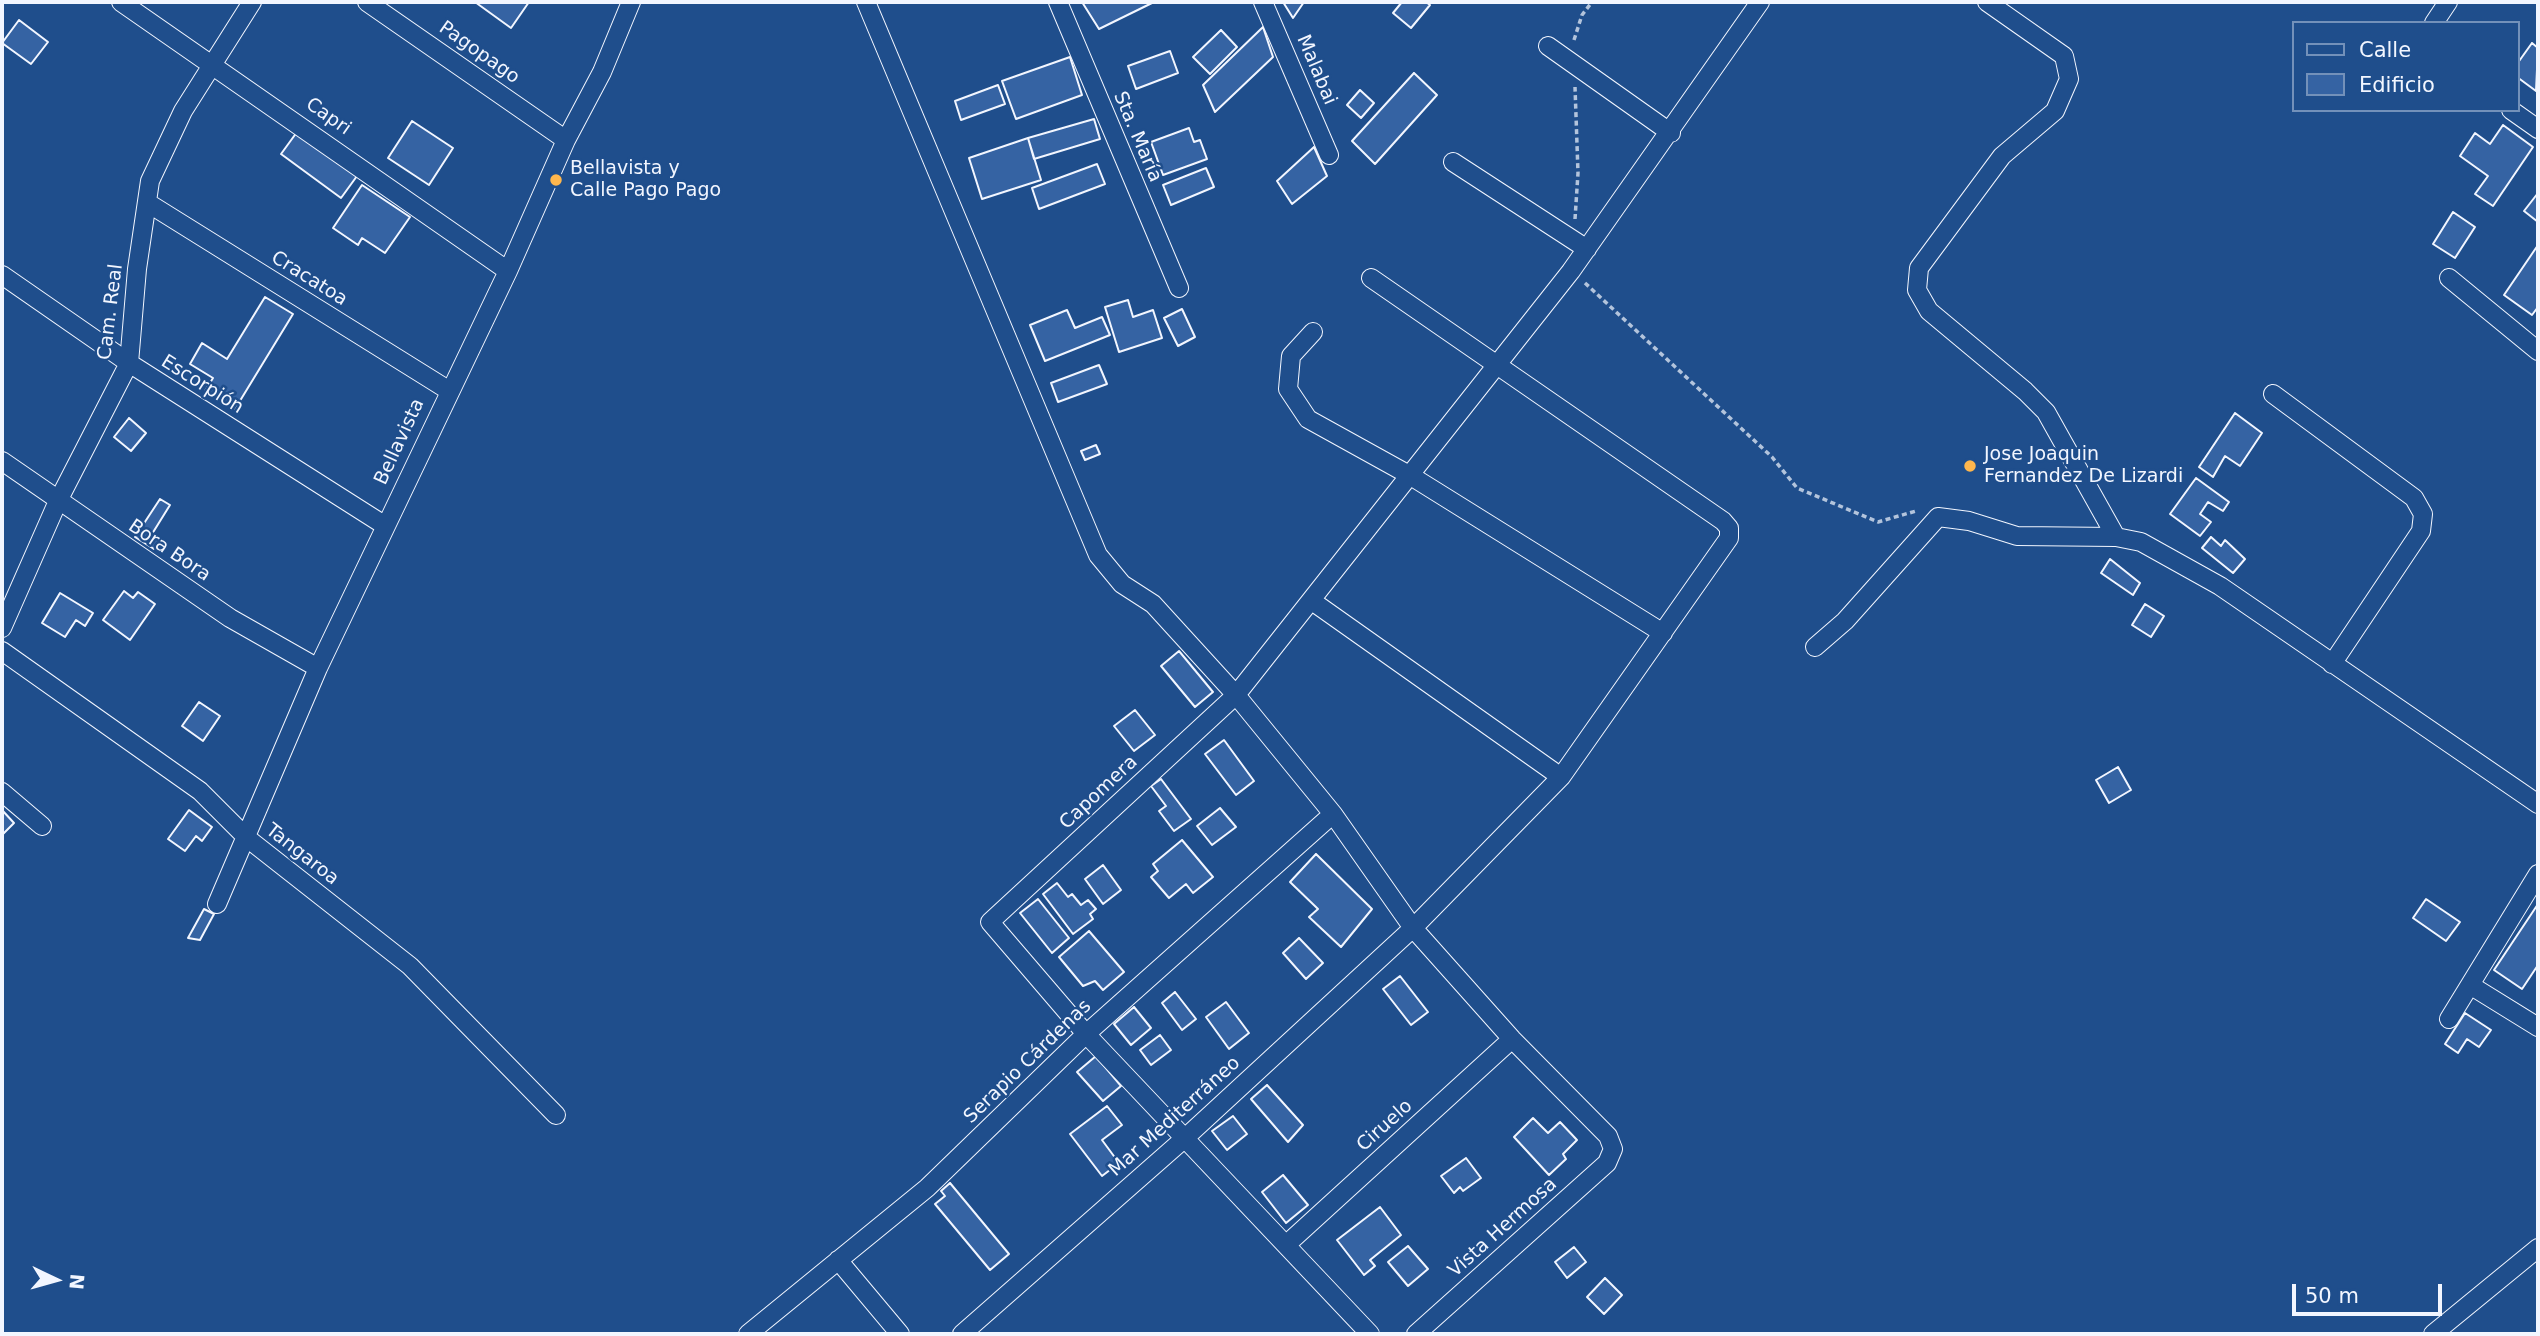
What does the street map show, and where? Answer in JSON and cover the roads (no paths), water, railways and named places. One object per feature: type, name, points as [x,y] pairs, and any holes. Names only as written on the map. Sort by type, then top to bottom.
[{"type":"street","name":"Capri","points":[[121,2],[213,63],[508,271]]},
{"type":"street","name":"Cam. Real","points":[[2,628],[58,501],[129,363],[137,269],[150,180],[183,111],[252,2]]},
{"type":"street","name":"Pagopago","points":[[367,2],[566,140]]},
{"type":"street","points":[[866,2],[1098,555],[1122,584],[1153,604],[1236,695],[1334,814],[1413,928],[1512,1039]]},
{"type":"street","name":"Sta. María","points":[[1058,2],[1179,288]]},
{"type":"street","name":"Malabai","points":[[1263,2],[1329,155]]},
{"type":"street","name":"Capomera","points":[[1086,1034],[990,922],[1236,695],[1411,477],[1571,271],[1580,244],[1671,133],[1760,2]]},
{"type":"street","points":[[1987,2],[2064,56],[2069,79],[2055,111],[2002,156],[1919,268],[1917,290],[1929,311],[2025,391],[2046,412],[2116,537]]},
{"type":"street","points":[[2435,21],[2448,2]]},
{"type":"street","name":"Bellavista","points":[[217,904],[318,668],[448,390],[508,271],[566,140],[602,72],[629,3]]},
{"type":"street","points":[[1548,46],[1671,133]]},
{"type":"street","points":[[2514,112],[2538,129]]},
{"type":"street","points":[[1453,162],[1580,244]]},
{"type":"street","name":"Cracatoa","points":[[148,203],[448,390]]},
{"type":"street","name":"Escorpión","points":[[2,275],[129,363],[384,525]]},
{"type":"street","points":[[1371,278],[1498,364]]},
{"type":"street","points":[[2449,278],[2538,351]]},
{"type":"street","points":[[1313,332],[1291,356],[1288,389],[1308,419],[1411,477],[1662,633]]},
{"type":"street","name":"Mar Mediterráneo","points":[[968,1332],[1185,1138],[1413,928],[1560,777],[1729,538],[1729,528],[1723,521],[1498,364]]},
{"type":"street","points":[[2273,394],[2414,498],[2423,514],[2421,531],[2332,664]]},
{"type":"street","name":"Bora Bora","points":[[2,461],[230,618],[318,668]]},
{"type":"street","points":[[1815,647],[1845,621],[1938,517],[1969,521],[2017,536],[2116,537],[2141,542],[2220,586],[2538,804]]},
{"type":"street","points":[[1312,601],[1560,777]]},
{"type":"street","name":"Tangaroa","points":[[2,651],[200,791],[247,838],[410,966],[556,1115]]},
{"type":"street","points":[[2,792],[43,826]]},
{"type":"street","name":"Serapio Cárdenas","points":[[748,1334],[927,1188],[1086,1034],[1334,814]]},
{"type":"street","points":[[2449,1019],[2538,874]]},
{"type":"street","points":[[2470,985],[2538,1027]]},
{"type":"street","points":[[1086,1034],[1287,1244],[1315,1279],[1370,1334]]},
{"type":"street","name":"Vista Hermosa","points":[[1416,1334],[1607,1163],[1613,1149],[1608,1136],[1512,1039]]},
{"type":"street","name":"Ciruelo","points":[[1287,1244],[1512,1039]]},
{"type":"street","points":[[2433,1334],[2538,1248]]},
{"type":"street","points":[[838,1260],[900,1334]]},
{"type":"place","name":"Bellavista y Calle Pago Pago","points":[[556,180]]},
{"type":"place","name":"Jose Joaquin Fernandez De Lizardi","points":[[1970,466]]}]
